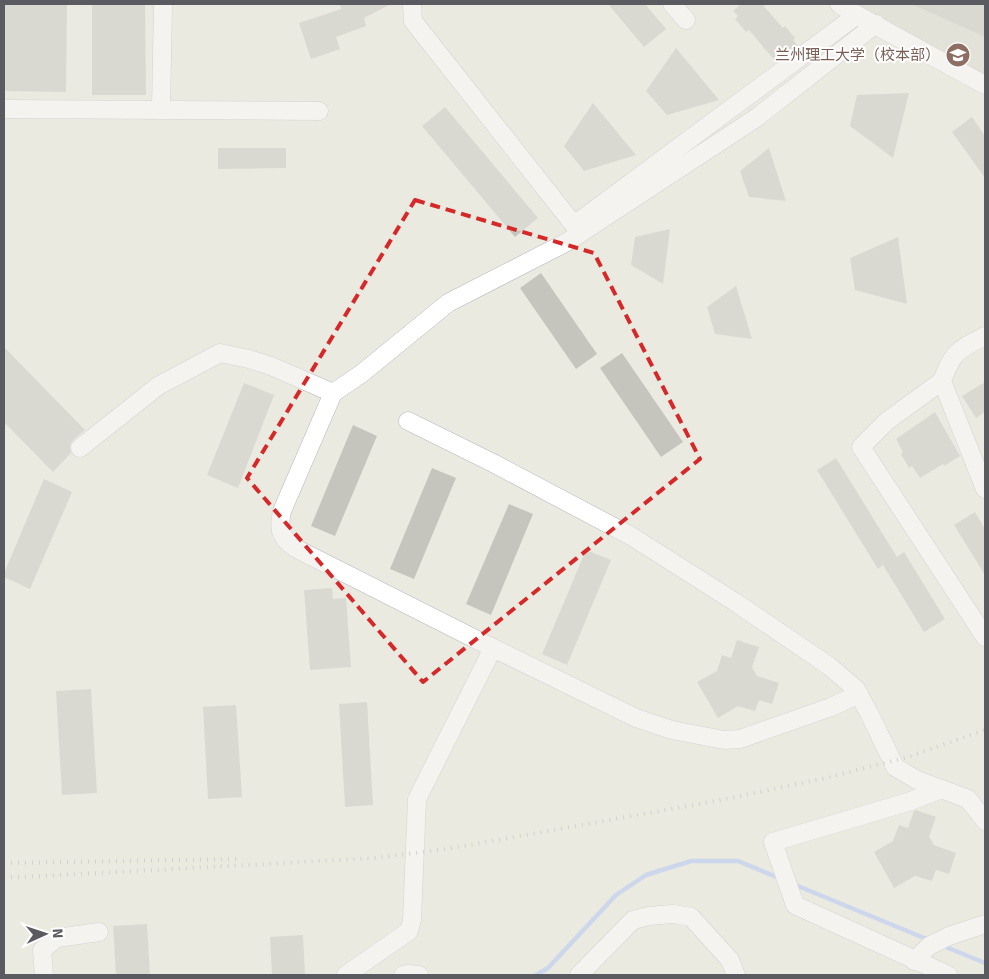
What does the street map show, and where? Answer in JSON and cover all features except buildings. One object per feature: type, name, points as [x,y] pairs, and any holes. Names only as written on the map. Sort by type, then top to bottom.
[{"type":"street","points":[[161,109],[163,4]]},
{"type":"street","points":[[412,4],[413,21],[574,225],[856,16]]},
{"type":"street","points":[[672,4],[686,20]]},
{"type":"street","points":[[839,4],[856,16],[876,24],[985,85]]},
{"type":"street","points":[[859,694],[831,708],[740,739],[724,740],[672,730],[636,718],[296,548],[285,540],[279,523],[282,511],[333,393],[362,374],[448,303],[567,242],[756,118],[876,24]]},
{"type":"street","points":[[4,109],[319,111]]},
{"type":"street","points":[[985,336],[958,350],[948,366],[942,381],[887,421],[861,447],[985,637]]},
{"type":"street","points":[[80,448],[158,386],[220,353],[249,358],[333,393]]},
{"type":"street","points":[[942,381],[985,489]]},
{"type":"street","points":[[408,421],[493,463],[631,536],[735,602],[829,666],[856,689],[895,767],[917,780],[968,799],[985,821]]},
{"type":"street","points":[[346,975],[409,930],[412,920],[417,799],[493,648]]},
{"type":"street","points":[[942,789],[908,802],[773,842],[795,905],[948,975]]},
{"type":"street","points":[[579,975],[633,920],[648,916],[673,914],[691,917],[730,960],[736,975]]},
{"type":"street","points":[[914,961],[929,946],[949,936],[985,924]]},
{"type":"street","points":[[44,975],[42,950],[57,938],[99,932]]},
{"type":"highlighted area","points":[[415,200],[594,253],[700,459],[423,682],[247,478]]},
{"type":"shaded area","name":"兰州理工大学（校本部）","points":[[839,4],[985,4],[985,85]]},
{"type":"waterway","points":[[536,975],[548,968],[616,895],[646,875],[691,861],[738,861],[779,878]]},
{"type":"waterway","points":[[793,884],[929,940]]},
{"type":"waterway","points":[[941,945],[985,963]]},
{"type":"railway","points":[[4,877],[376,858],[447,849],[721,800],[826,778],[908,757],[985,730]]},
{"type":"railway","points":[[4,863],[236,859]]},
{"type":"place","name":"兰州理工大学（校本部）","points":[[958,55]]}]
